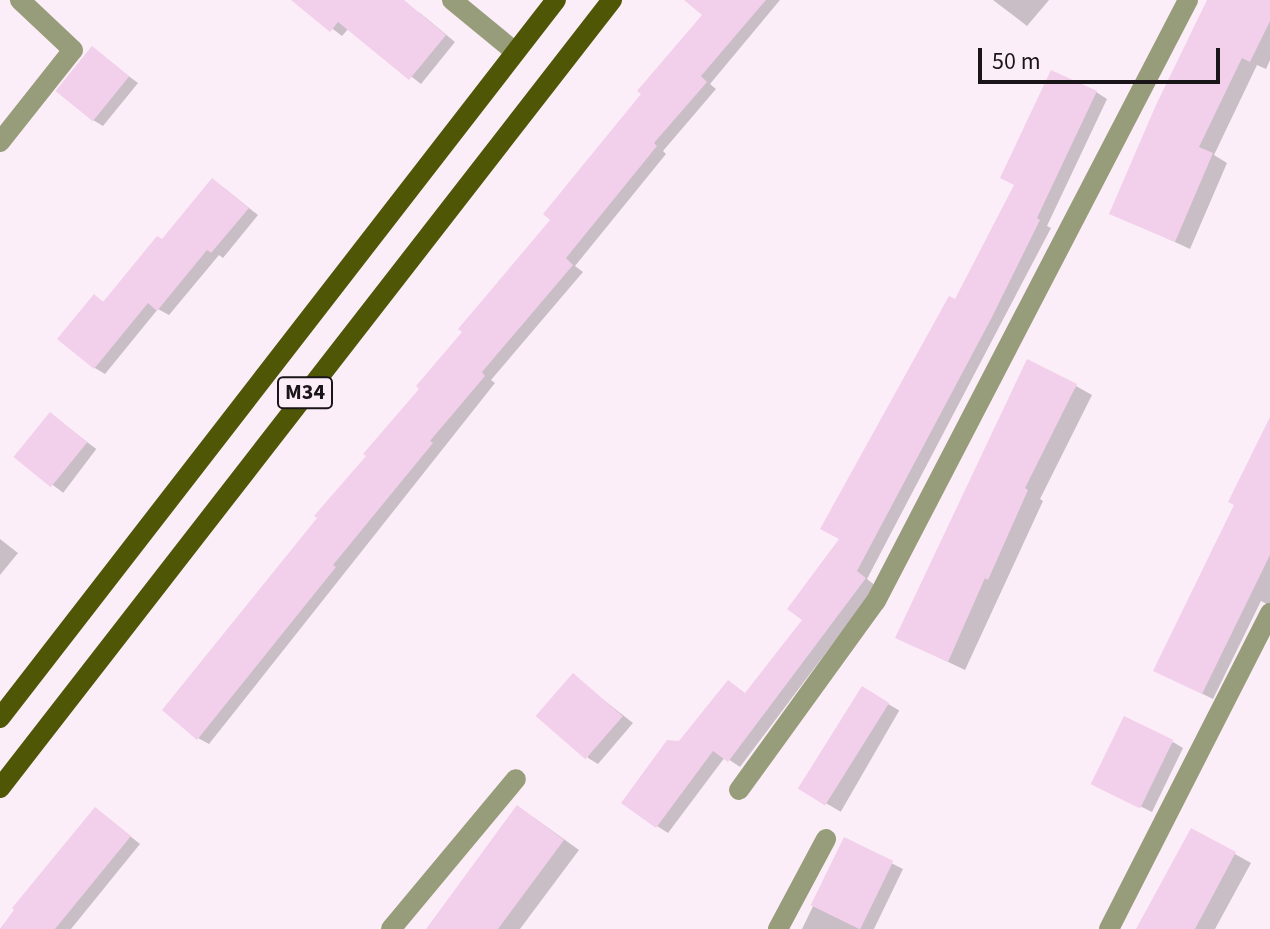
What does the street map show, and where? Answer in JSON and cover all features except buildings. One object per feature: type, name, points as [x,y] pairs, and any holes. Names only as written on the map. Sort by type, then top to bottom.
[{"type":"main road","name":"M34","points":[[0,718],[556,0]]},
{"type":"main road","name":"M34","points":[[0,788],[612,0]]},
{"type":"street","points":[[0,142],[73,50],[20,0]]},
{"type":"street","points":[[452,0],[515,52]]},
{"type":"street","points":[[739,790],[876,601],[1188,0]]},
{"type":"street","points":[[1109,929],[1270,613]]},
{"type":"street","points":[[391,929],[516,779]]},
{"type":"street","points":[[778,929],[826,839]]}]
